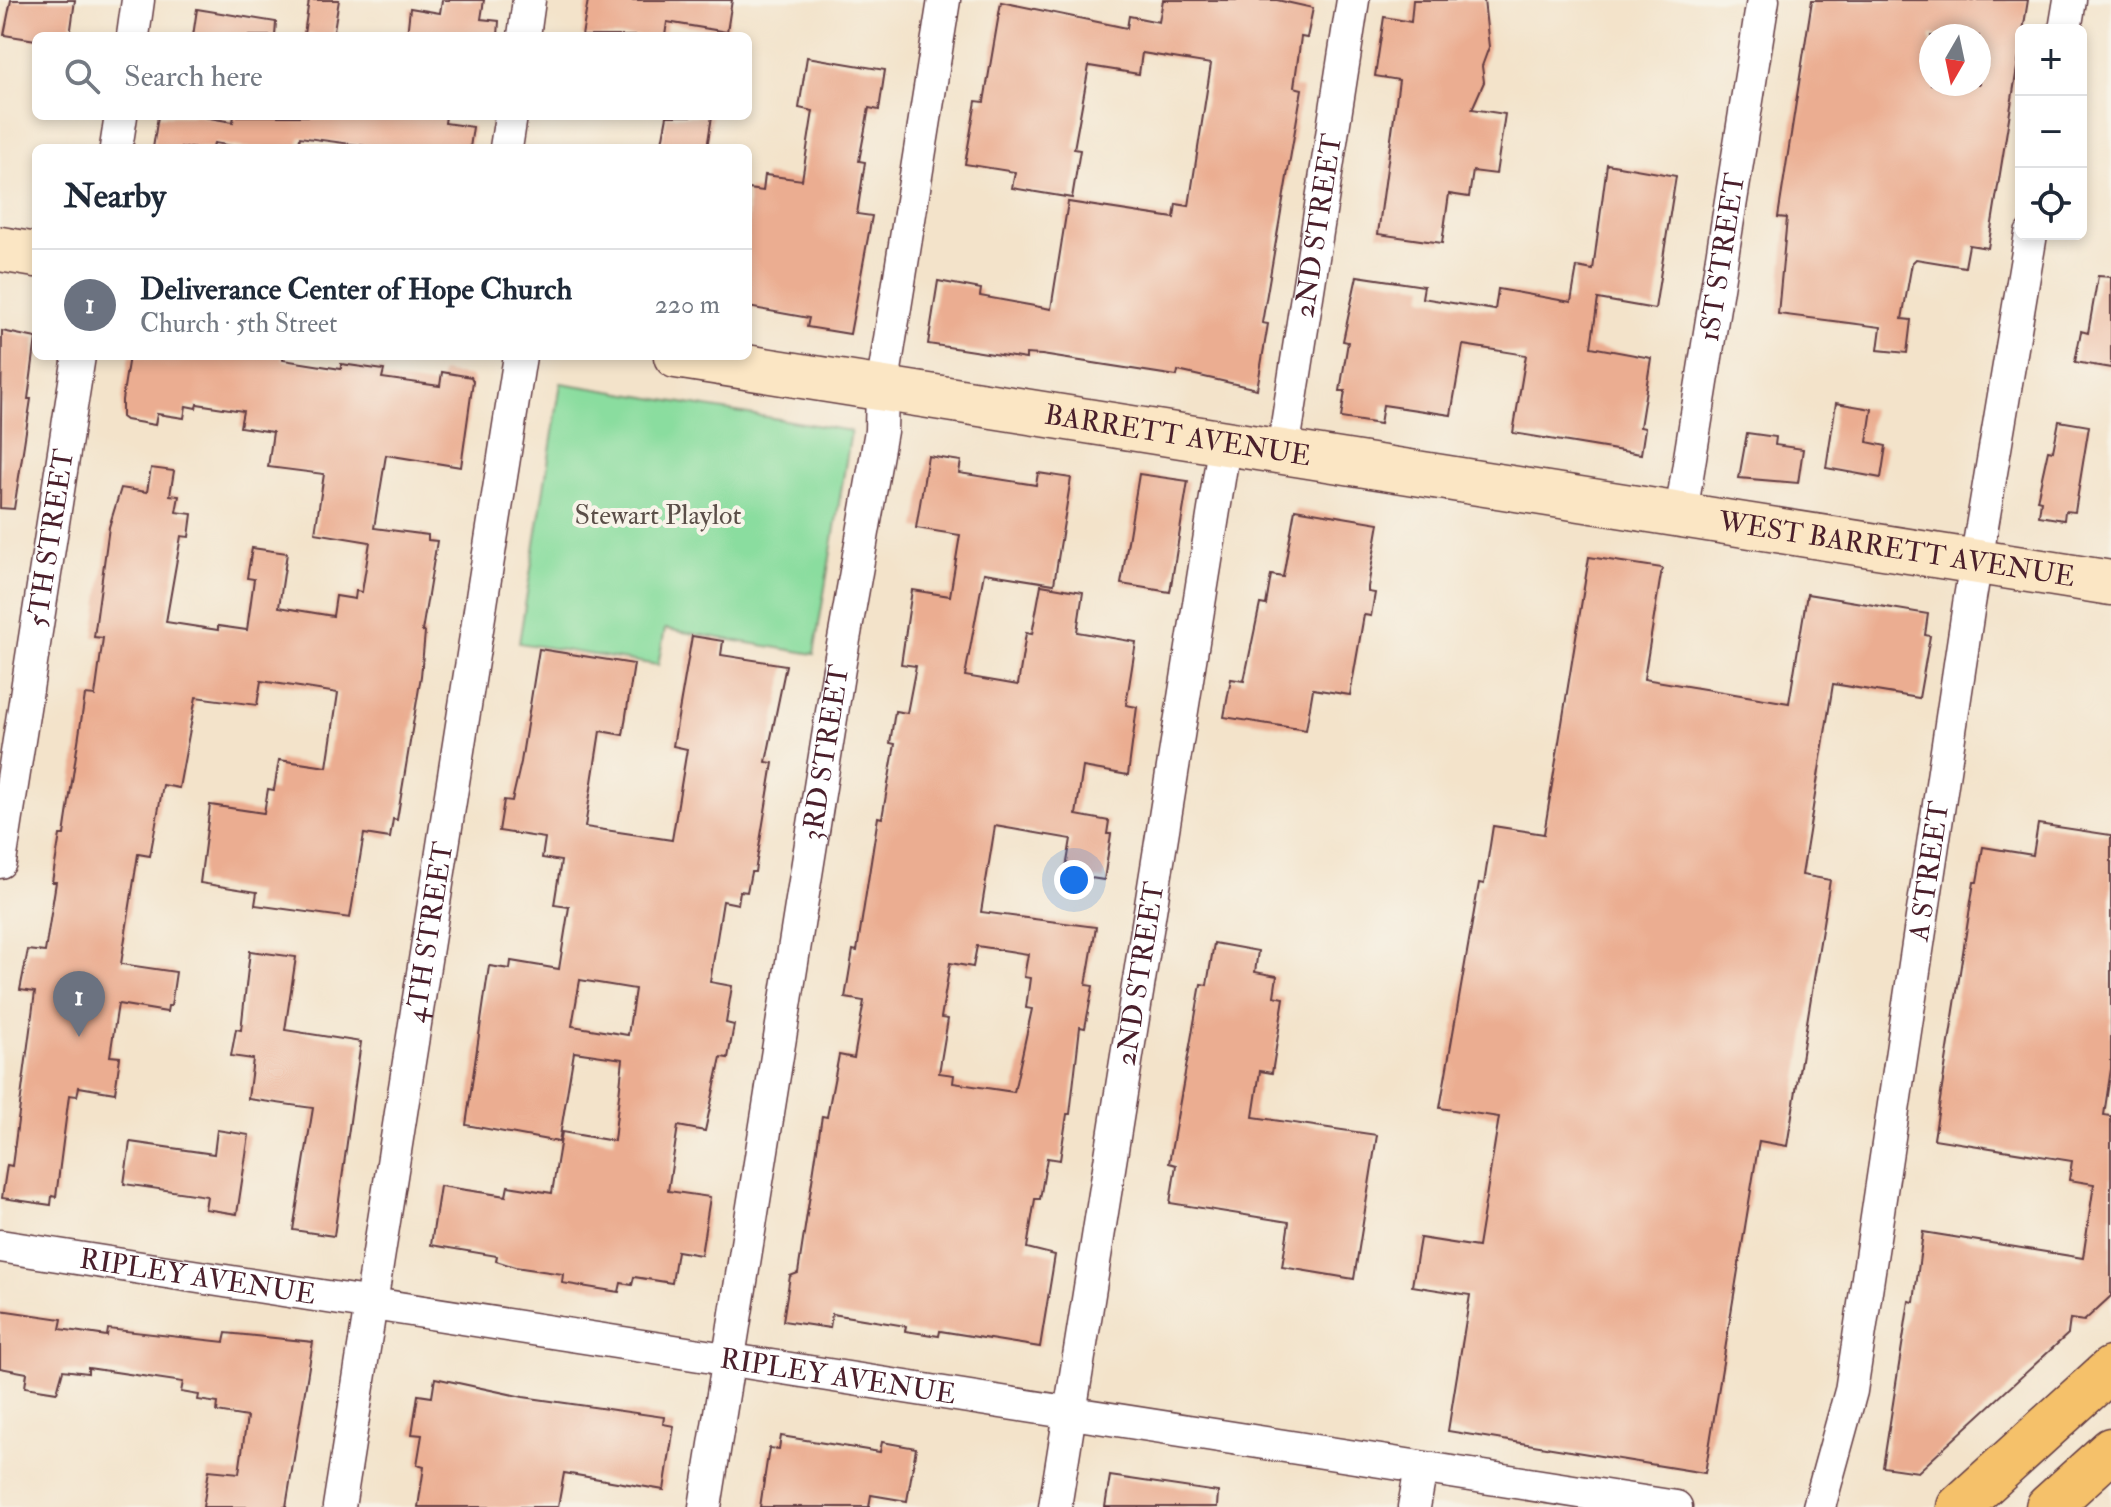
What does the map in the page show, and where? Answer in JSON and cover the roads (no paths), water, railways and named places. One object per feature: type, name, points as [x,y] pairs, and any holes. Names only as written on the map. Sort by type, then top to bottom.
[{"type":"highway","points":[[1959,1507],[2111,1369]]},
{"type":"highway","points":[[2048,1507],[2111,1450]]},
{"type":"main road","points":[[0,249],[32,254]]},
{"type":"main road","name":"BARRETT AVENUE","points":[[701,360],[1681,514]]},
{"type":"main road","name":"WEST BARRETT AVENUE","points":[[1681,514],[2111,583]]},
{"type":"street","points":[[134,32],[138,0]]},
{"type":"street","points":[[525,32],[529,0]]},
{"type":"street","name":"3RD STREET","points":[[705,1507],[881,431],[882,389],[944,0]]},
{"type":"street","name":"2ND STREET","points":[[1283,451],[1353,0]]},
{"type":"street","name":"1ST STREET","points":[[1681,514],[1763,0]]},
{"type":"street","points":[[2066,24],[2070,0]]},
{"type":"street","points":[[117,144],[120,120]]},
{"type":"street","points":[[507,144],[510,120]]},
{"type":"street","name":"A STREET","points":[[1819,1507],[1851,1391],[1977,561],[2030,240]]},
{"type":"street","name":"5TH STREET","points":[[0,862],[78,360]]},
{"type":"street","name":"4TH STREET","points":[[339,1507],[519,360]]},
{"type":"street","name":"2ND STREET","points":[[1055,1507],[1225,441]]},
{"type":"street","name":"RIPLEY AVENUE","points":[[0,1246],[1676,1507]]},
{"type":"street","points":[[1414,1507],[1421,1468]]},
{"type":"place","name":"Deliverance Center of Hope Church","points":[[79,1037]]},
{"type":"park label","name":"Stewart Playlot","points":[[658,515]]}]
